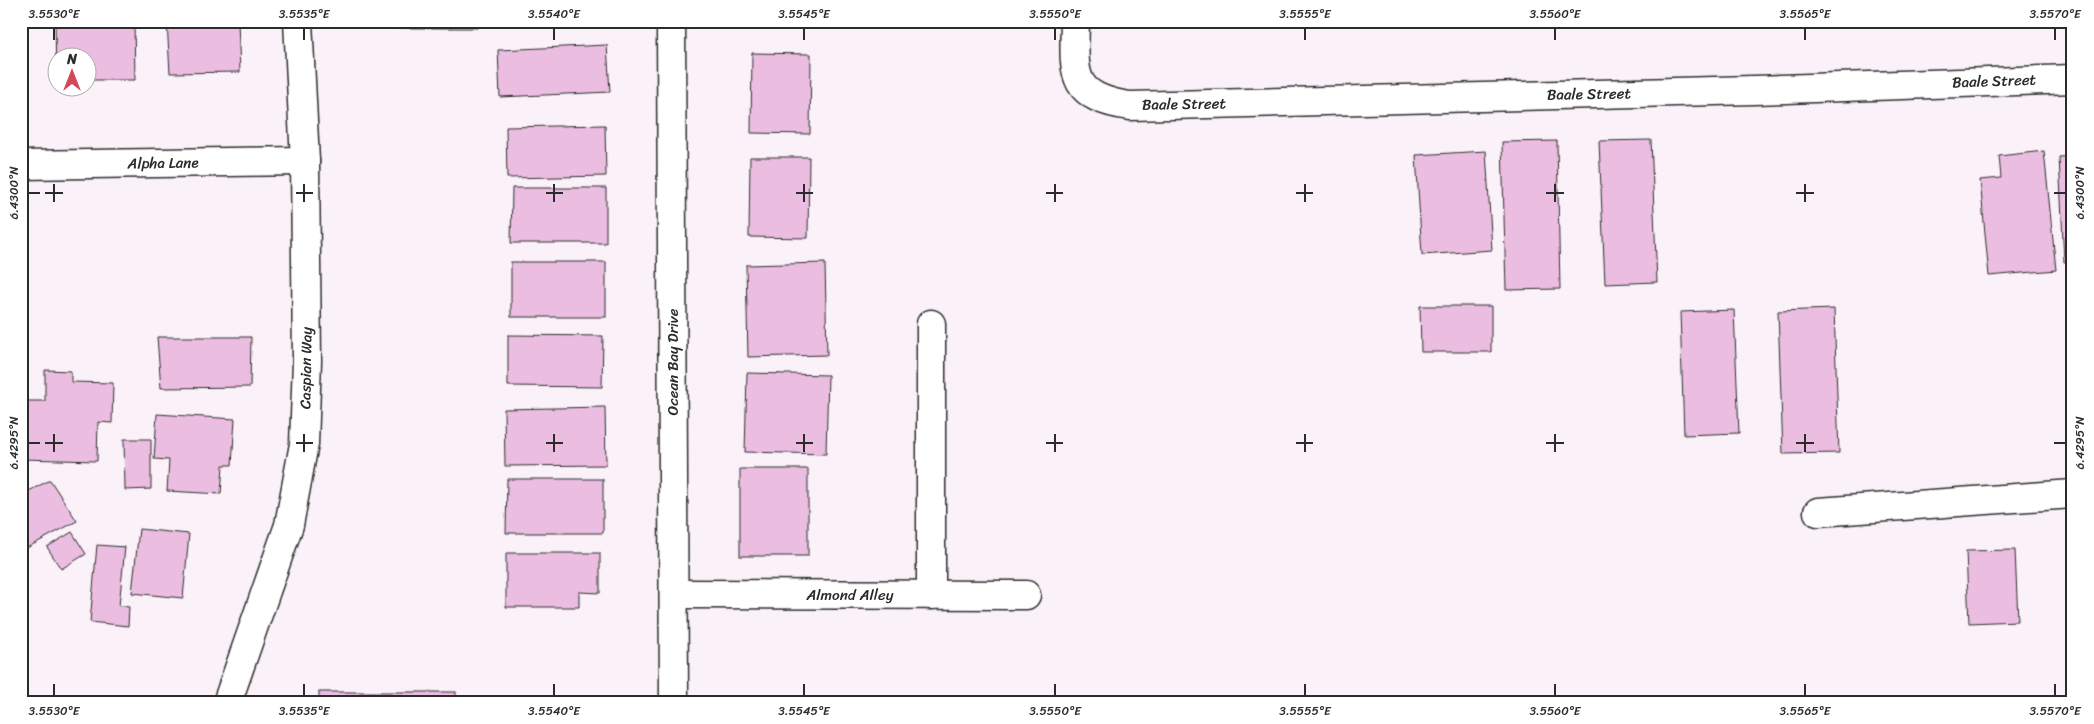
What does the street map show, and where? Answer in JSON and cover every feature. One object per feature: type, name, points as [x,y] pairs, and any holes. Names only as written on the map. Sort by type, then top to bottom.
[{"type":"street","name":"Caspian Way","points":[[227,703],[289,525],[304,444],[307,361],[305,161],[298,21]]},
{"type":"street","name":"Ocean Bay Drive","points":[[671,21],[674,703]]},
{"type":"street","name":"Baale Street","points":[[1075,21],[1075,68],[1085,90],[1106,102],[1130,106],[1754,90],[2073,79]]},
{"type":"street","name":"Alpha Lane","points":[[21,165],[305,161]]},
{"type":"street","points":[[931,324],[931,595]]},
{"type":"street","points":[[1818,512],[2073,494]]},
{"type":"street","name":"Almond Alley","points":[[675,594],[1026,595]]},
{"type":"building","points":[[55,21],[134,21],[135,80],[98,80],[98,48],[55,48]]},
{"type":"building","points":[[238,21],[240,72],[170,73],[167,22]]},
{"type":"building","points":[[369,21],[477,21],[477,28],[369,28]]},
{"type":"building","points":[[607,45],[610,92],[500,97],[498,50]]},
{"type":"building","points":[[752,53],[811,54],[810,134],[751,133]]},
{"type":"building","points":[[605,125],[606,176],[507,178],[506,127]]},
{"type":"building","points":[[1651,140],[1657,282],[1605,284],[1599,141]]},
{"type":"building","points":[[1557,141],[1560,289],[1506,290],[1502,142]]},
{"type":"building","points":[[1486,151],[1492,250],[1422,255],[1416,155]]},
{"type":"building","points":[[2044,151],[2056,270],[1989,276],[1980,180],[2001,178],[1999,156]]},
{"type":"building","points":[[2073,156],[2073,262],[2064,262],[2059,157]]},
{"type":"building","points":[[750,157],[809,157],[808,238],[749,237]]},
{"type":"building","points":[[512,188],[606,188],[606,243],[511,243]]},
{"type":"building","points":[[511,262],[606,262],[606,317],[511,317]]},
{"type":"building","points":[[825,263],[827,355],[748,357],[746,265]]},
{"type":"building","points":[[1420,306],[1491,306],[1491,352],[1421,352]]},
{"type":"building","points":[[1834,309],[1839,453],[1783,454],[1778,311]]},
{"type":"building","points":[[1734,310],[1739,433],[1684,435],[1680,312]]},
{"type":"building","points":[[508,335],[603,336],[602,387],[508,386]]},
{"type":"building","points":[[157,337],[251,337],[250,387],[161,388]]},
{"type":"building","points":[[45,370],[71,371],[71,382],[113,383],[112,423],[98,422],[97,461],[21,459],[21,401],[45,401]]},
{"type":"building","points":[[747,373],[828,375],[826,454],[745,452]]},
{"type":"building","points":[[605,407],[606,465],[505,466],[504,409]]},
{"type":"building","points":[[157,414],[235,419],[232,465],[223,465],[221,494],[167,491],[169,460],[154,459]]},
{"type":"building","points":[[124,439],[151,439],[151,489],[125,490]]},
{"type":"building","points":[[740,469],[808,469],[808,556],[740,556]]},
{"type":"building","points":[[507,479],[603,479],[603,533],[506,533]]},
{"type":"building","points":[[50,480],[77,521],[21,551],[21,495]]},
{"type":"building","points":[[139,529],[189,534],[183,598],[132,593]]},
{"type":"building","points":[[72,532],[86,554],[61,569],[47,547]]},
{"type":"building","points":[[97,545],[125,547],[119,606],[129,607],[128,626],[90,622]]},
{"type":"building","points":[[2015,550],[2018,621],[1969,623],[1966,551]]},
{"type":"building","points":[[506,553],[600,553],[600,593],[579,592],[579,607],[506,607]]},
{"type":"building","points":[[2071,570],[2073,570],[2073,604]]},
{"type":"building","points":[[319,692],[456,692],[456,703],[319,703]]}]
